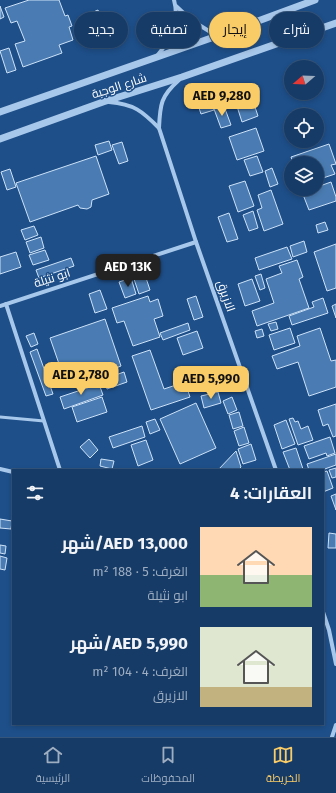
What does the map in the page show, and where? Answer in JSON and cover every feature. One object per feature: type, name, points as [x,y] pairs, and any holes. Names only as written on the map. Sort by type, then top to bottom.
[{"type":"street","points":[[155,58],[173,33],[176,18],[176,6],[174,0]]},
{"type":"street","name":"شارع الوجبة","points":[[261,20],[315,0]]},
{"type":"street","points":[[176,6],[191,20],[209,31]]},
{"type":"street","name":"شارع الوجبة","points":[[0,139],[103,102],[182,77],[336,23]]},
{"type":"street","name":"شارع الوجبة","points":[[0,112],[209,39]]},
{"type":"street","name":"الازيرق","points":[[182,77],[168,90],[160,108],[159,128],[196,242],[276,469]]},
{"type":"street","name":"الازيرق","points":[[103,102],[125,103],[144,112],[159,128]]},
{"type":"street","name":"ابو نثيلة","points":[[0,306],[196,242]]},
{"type":"street","points":[[6,304],[60,469]]},
{"type":"street","points":[[0,469],[12,472]]},
{"type":"street","points":[[324,615],[329,630],[336,664]]},
{"type":"street","points":[[332,737],[336,725]]},
{"type":"lane","points":[[0,417],[44,421]]},
{"type":"building","points":[[29,0],[59,0],[65,16],[68,15],[72,26],[69,27],[73,40],[59,45],[62,53],[23,67],[15,44],[25,41],[17,21],[11,23],[5,8]]},
{"type":"building","points":[[0,6],[4,17],[0,19]]},
{"type":"building","points":[[9,48],[16,70],[7,73],[0,51]]},
{"type":"building","points":[[251,95],[258,116],[242,122],[235,100]]},
{"type":"building","points":[[211,101],[214,110],[201,114],[198,105]]},
{"type":"building","points":[[224,106],[231,125],[221,128],[214,109]]},
{"type":"building","points":[[256,128],[264,151],[237,160],[229,137]]},
{"type":"building","points":[[109,141],[112,150],[98,155],[95,145]]},
{"type":"building","points":[[122,142],[128,161],[119,164],[112,145]]},
{"type":"building","points":[[329,144],[336,164],[331,165],[335,174],[324,178],[324,156],[294,156],[317,148],[324,148],[324,146]]},
{"type":"building","points":[[96,156],[109,194],[92,200],[91,207],[87,209],[80,208],[78,205],[30,222],[16,183]]},
{"type":"building","points":[[257,156],[263,172],[250,176],[244,160]]},
{"type":"building","points":[[272,168],[278,184],[270,187],[265,171]]},
{"type":"building","points":[[10,169],[16,187],[7,190],[1,172]]},
{"type":"building","points":[[245,181],[254,206],[238,212],[229,186]]},
{"type":"building","points":[[331,182],[336,201],[309,210],[304,196],[324,196],[324,184]]},
{"type":"building","points":[[271,190],[283,224],[264,231],[257,210],[262,208],[258,195]]},
{"type":"building","points":[[253,211],[258,228],[249,231],[243,215]]},
{"type":"building","points":[[229,213],[238,239],[227,242],[218,217]]},
{"type":"building","points":[[325,222],[328,230],[318,233],[316,225]]},
{"type":"building","points":[[34,226],[38,235],[25,240],[21,230]]},
{"type":"building","points":[[41,237],[44,248],[30,253],[26,242]]},
{"type":"building","points":[[304,241],[307,252],[293,257],[290,246]]},
{"type":"building","points":[[336,244],[336,288],[327,291],[314,252]]},
{"type":"building","points":[[287,247],[292,259],[259,270],[255,258]]},
{"type":"building","points":[[45,250],[49,260],[33,265],[29,255]]},
{"type":"building","points":[[16,252],[21,267],[0,274],[0,257]]},
{"type":"building","points":[[71,258],[74,266],[39,278],[36,270]]},
{"type":"building","points":[[297,260],[303,277],[299,279],[309,308],[257,326],[252,311],[274,303],[266,279],[282,273],[279,266]]},
{"type":"building","points":[[261,274],[265,288],[260,290],[255,276]]},
{"type":"building","points":[[145,275],[150,290],[139,294],[134,279]]},
{"type":"building","points":[[131,278],[136,294],[125,298],[119,282]]},
{"type":"building","points":[[252,279],[260,301],[245,306],[238,284]]},
{"type":"building","points":[[100,290],[107,309],[95,313],[89,294]]},
{"type":"building","points":[[148,296],[150,302],[158,299],[163,316],[154,319],[160,337],[133,346],[124,321],[117,323],[112,308]]},
{"type":"building","points":[[196,296],[203,317],[194,320],[187,299]]},
{"type":"building","points":[[323,298],[328,313],[292,325],[289,316],[314,307],[312,302]]},
{"type":"building","points":[[336,304],[336,318],[332,306]]},
{"type":"building","points":[[105,319],[121,366],[105,372],[102,363],[91,366],[93,372],[65,381],[50,338]]},
{"type":"building","points":[[276,322],[278,329],[271,331],[268,324]]},
{"type":"building","points":[[188,323],[190,330],[163,340],[160,333]]},
{"type":"building","points":[[290,328],[295,343],[274,350],[269,335]]},
{"type":"building","points":[[320,328],[331,361],[336,360],[336,387],[309,396],[298,362],[277,369],[272,356],[300,346],[297,336]]},
{"type":"building","points":[[262,329],[264,336],[257,338],[255,331]]},
{"type":"building","points":[[197,331],[203,348],[183,355],[177,338]]},
{"type":"building","points":[[34,333],[38,344],[31,347],[26,336]]},
{"type":"building","points":[[37,349],[53,394],[46,396],[30,352]]},
{"type":"building","points":[[150,350],[164,389],[185,382],[190,397],[151,410],[132,356]]},
{"type":"building","points":[[52,367],[55,377],[49,379],[46,369]]},
{"type":"building","points":[[124,372],[127,382],[107,389],[104,379]]},
{"type":"building","points":[[99,384],[103,395],[64,409],[60,397]]},
{"type":"building","points":[[218,392],[221,403],[204,408],[201,396]]},
{"type":"building","points":[[102,397],[107,412],[77,422],[72,407]]},
{"type":"building","points":[[232,397],[237,410],[228,414],[223,401]]},
{"type":"building","points":[[196,403],[216,448],[180,464],[160,419]]},
{"type":"building","points":[[336,404],[336,436],[333,437],[328,424],[323,426],[318,410]]},
{"type":"building","points":[[239,412],[243,426],[233,429],[229,415]]},
{"type":"building","points":[[293,418],[295,422],[298,421],[301,429],[308,426],[313,440],[298,445],[289,419]]},
{"type":"building","points":[[155,419],[160,430],[150,434],[146,422]]},
{"type":"building","points":[[286,420],[295,444],[282,449],[274,425]]},
{"type":"building","points":[[142,426],[145,437],[113,448],[109,437]]},
{"type":"building","points":[[244,427],[249,443],[239,446],[234,431]]},
{"type":"building","points":[[330,437],[335,453],[327,456],[326,453],[309,459],[304,446]]},
{"type":"building","points":[[89,439],[98,450],[90,458],[80,447]]},
{"type":"building","points":[[146,440],[153,460],[138,466],[131,445]]},
{"type":"building","points":[[251,444],[256,460],[243,464],[238,449]]},
{"type":"building","points":[[296,448],[303,469],[290,469],[283,452]]},
{"type":"building","points":[[236,451],[241,467],[239,469],[219,469]]},
{"type":"building","points":[[336,454],[336,465],[324,469],[309,469],[307,464]]},
{"type":"building","points":[[101,459],[114,461],[112,469],[100,466]]},
{"type":"building","points":[[336,468],[336,477],[332,478],[329,470]]},
{"type":"building","points":[[327,471],[333,488],[324,492],[324,472]]},
{"type":"building","points":[[336,494],[336,510],[331,496]]},
{"type":"building","points":[[0,519],[12,521],[11,529],[0,528]]},
{"type":"building","points":[[329,533],[336,534],[336,548],[328,548]]},
{"type":"building","points":[[0,545],[6,546],[5,554],[0,553]]},
{"type":"building","points":[[0,556],[7,558],[5,570],[0,569]]}]
